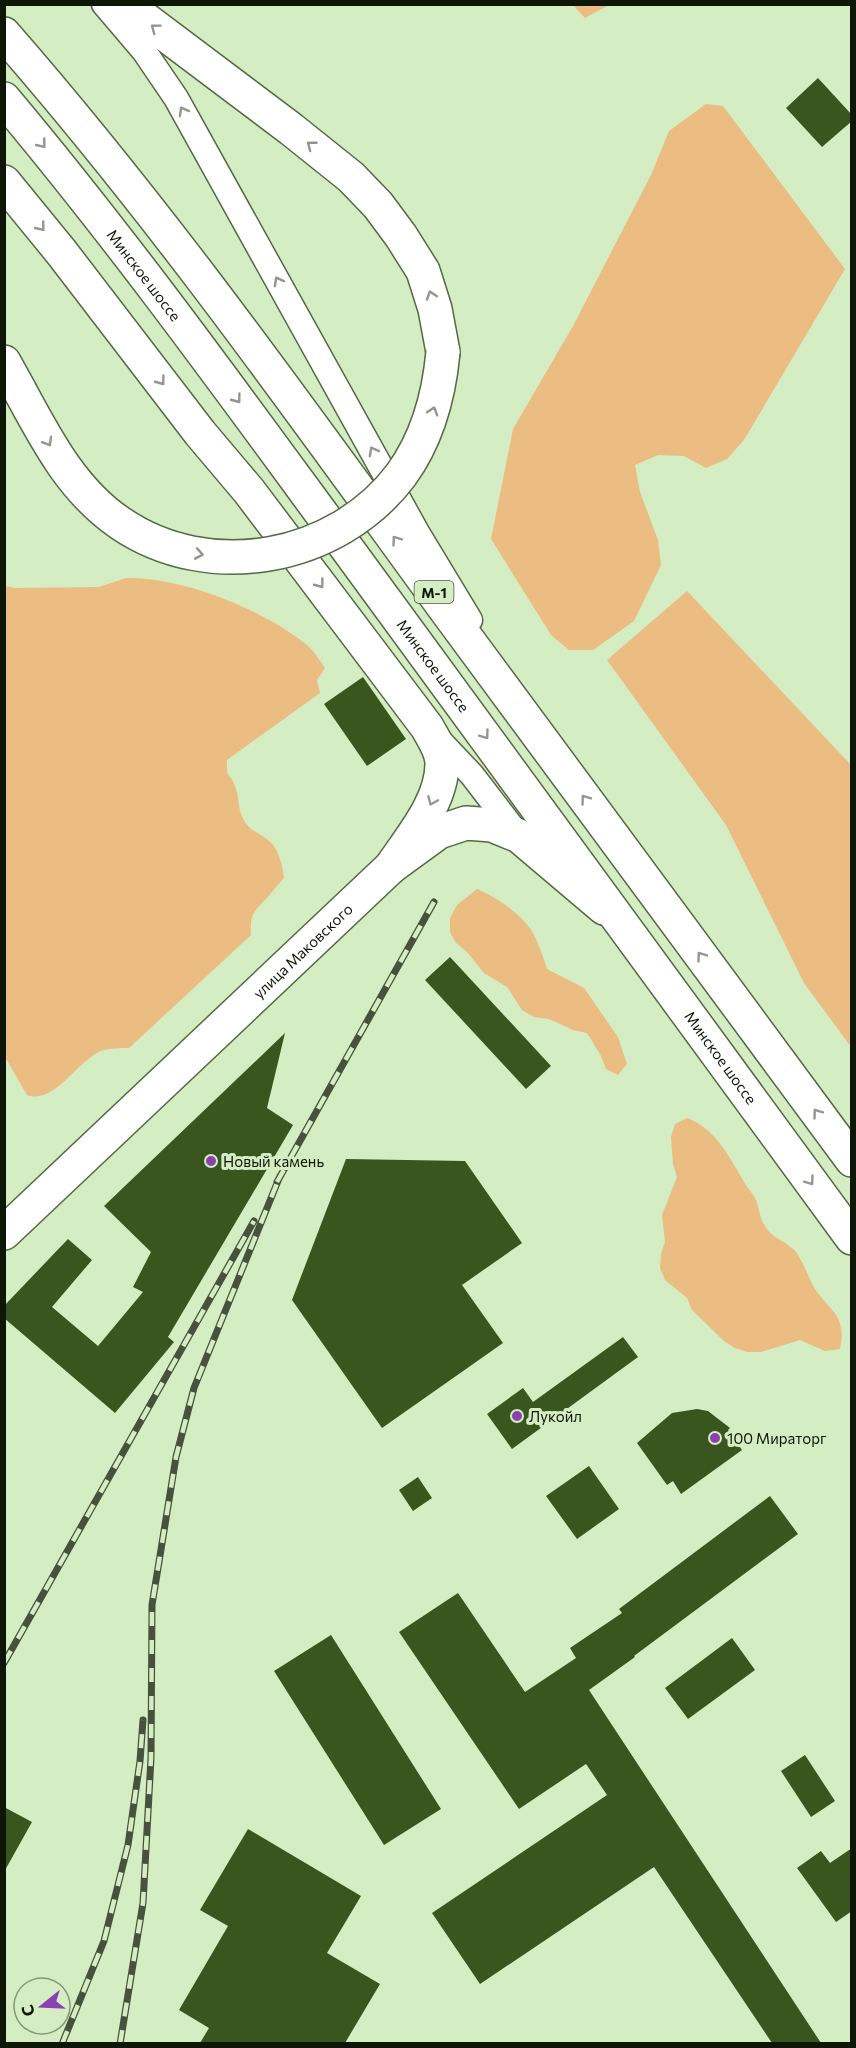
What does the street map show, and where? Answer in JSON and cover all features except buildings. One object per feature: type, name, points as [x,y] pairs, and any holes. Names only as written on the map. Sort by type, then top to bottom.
[{"type":"main road","points":[[4,362],[39,427],[68,472],[99,507],[122,524],[147,538],[192,553],[229,558],[257,557],[285,552],[337,531],[361,515],[382,496],[406,467],[428,425],[437,398],[442,352],[435,309],[423,271],[378,205],[351,177],[124,4]]},
{"type":"main road","name":"М-1","points":[[4,34],[51,87],[149,211],[309,420],[852,1160]]},
{"type":"main road","name":"Минское шоссе","points":[[4,99],[112,232],[630,931],[852,1238]]},
{"type":"main road","points":[[4,182],[70,262],[200,433],[256,499],[427,727],[439,748],[442,761],[439,784],[427,813],[392,867]]},
{"type":"main road","name":"улица Маковского","points":[[4,1233],[392,867],[439,832],[466,823],[492,825],[519,836],[630,931]]},
{"type":"street","points":[[104,4],[144,51],[176,98],[418,534],[540,737]]},
{"type":"street","points":[[427,727],[472,775],[519,836]]},
{"type":"shaded area","points":[[573,5],[609,5],[585,18]]},
{"type":"shaded area","points":[[706,104],[723,106],[845,269],[744,440],[727,459],[706,468],[684,456],[658,455],[635,465],[640,492],[658,540],[661,565],[634,621],[593,650],[569,650],[551,635],[491,539],[513,429],[573,326],[651,175],[669,131]]},
{"type":"shaded area","points":[[126,578],[172,583],[247,608],[308,646],[325,668],[317,680],[320,693],[227,760],[228,773],[237,790],[242,818],[250,828],[267,839],[274,847],[281,862],[284,878],[254,912],[251,935],[129,1048],[101,1051],[47,1094],[27,1095],[5,1057],[5,586],[15,588],[99,587]]},
{"type":"shaded area","points":[[687,591],[851,765],[851,1047],[804,983],[726,825],[607,660]]},
{"type":"shaded area","points":[[477,889],[492,896],[523,920],[533,933],[547,969],[584,988],[618,1037],[627,1064],[618,1075],[606,1069],[587,1033],[573,1030],[549,1019],[534,1017],[522,1010],[507,987],[484,973],[467,952],[456,943],[450,932],[450,918],[457,905]]},
{"type":"shaded area","points":[[687,1118],[707,1129],[715,1137],[755,1198],[768,1230],[799,1256],[815,1289],[836,1315],[841,1329],[840,1349],[825,1351],[800,1340],[761,1352],[747,1352],[735,1348],[724,1341],[692,1310],[687,1298],[665,1280],[660,1268],[665,1242],[662,1215],[677,1177],[673,1164],[671,1137],[675,1124]]},
{"type":"railway","points":[[277,1182],[434,902]]},
{"type":"railway","points":[[120,2044],[143,1903],[151,1758],[152,1605],[176,1457],[194,1388],[280,1176]]},
{"type":"railway","points":[[4,1663],[254,1221]]},
{"type":"railway","points":[[62,2044],[104,1941],[128,1845],[140,1761],[143,1720]]},
{"type":"place","name":"Новый камень","points":[[211,1161]]},
{"type":"place","name":"Лукойл","points":[[517,1416]]},
{"type":"place","name":"100 Мираторг","points":[[715,1438]]}]
